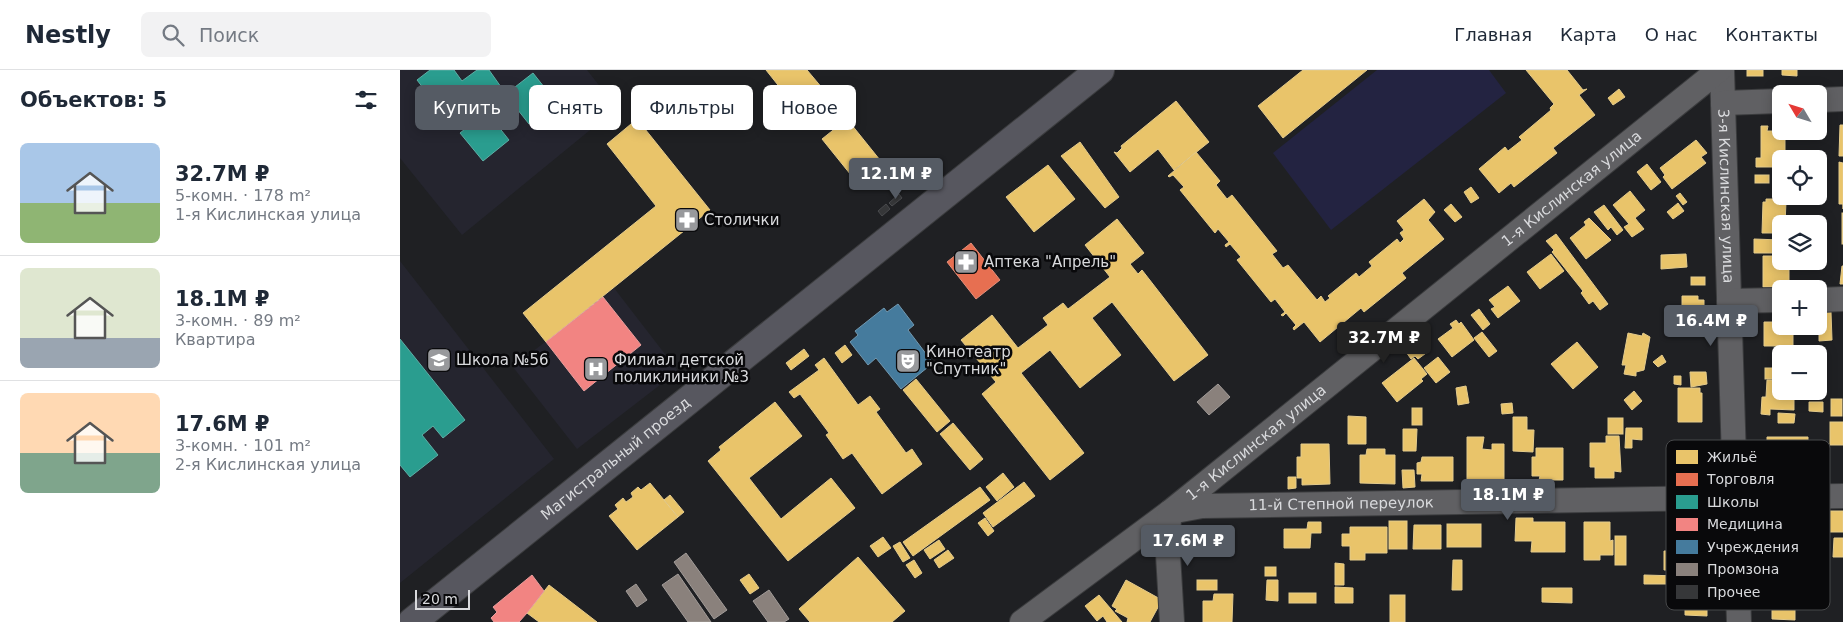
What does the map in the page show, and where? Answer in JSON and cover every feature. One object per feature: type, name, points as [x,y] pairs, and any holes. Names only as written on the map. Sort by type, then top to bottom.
[{"type":"main road","name":"Магистральный проезд","points":[[412,622],[1100,70]]},
{"type":"street","name":"3-я Кислинская улица","points":[[1721,70],[1734,440]]},
{"type":"street","name":"1-я Кислинская улица","points":[[1022,622],[1170,512],[1721,70]]},
{"type":"street","points":[[1828,100],[1843,100]]},
{"type":"street","points":[[1723,103],[1772,101]]},
{"type":"street","points":[[1827,300],[1843,299]]},
{"type":"street","points":[[1729,301],[1772,300]]},
{"type":"street","name":"11-й Степной переулок","points":[[1830,496],[1843,496]]},
{"type":"street","name":"11-й Степной переулок","points":[[1170,512],[1202,506],[1666,500]]},
{"type":"street","points":[[1170,512],[1167,538],[1172,622]]},
{"type":"shaded area","points":[[400,70],[587,70],[599,85],[529,85],[529,130],[590,130],[462,235],[400,158]]},
{"type":"shaded area","points":[[1377,70],[1489,70],[1506,93],[1331,230],[1273,153]]},
{"type":"shaded area","name":"Школа №56","points":[[400,261],[554,459],[400,583]]},
{"type":"shaded area","name":"Филиал детской поликлиники №3","points":[[614,288],[678,371],[577,449],[513,367]]},
{"type":"building: Жильё","points":[[766,70],[807,70],[820,85],[778,85]]},
{"type":"building: Жильё","points":[[1303,70],[1367,70],[1283,138],[1258,106]]},
{"type":"building: Жильё","points":[[1526,70],[1567,70],[1583,90],[1587,89],[1579,95],[1595,115],[1553,148],[1557,153],[1514,187],[1511,183],[1499,193],[1479,169],[1505,147],[1508,151],[1522,140],[1519,137],[1551,110],[1550,108],[1554,104]]},
{"type":"building: Жильё","points":[[1747,70],[1763,70],[1763,76],[1747,76]]},
{"type":"building: Жильё","points":[[1782,70],[1797,70],[1797,76],[1782,75]]},
{"type":"building: Жильё","points":[[1619,89],[1625,97],[1613,105],[1608,98]]},
{"type":"building: Жильё","points":[[1176,101],[1209,142],[1174,170],[1158,149],[1130,172],[1114,152],[1117,153],[1122,148],[1121,146]]},
{"type":"building: Жильё","points":[[631,124],[631,130],[646,130],[710,210],[546,342],[523,313],[656,206],[607,144]]},
{"type":"building: Жильё","points":[[1840,125],[1843,125],[1843,156],[1839,156]]},
{"type":"building: Жильё","points":[[1761,126],[1768,126],[1767,131],[1772,131],[1772,140],[1785,140],[1785,150],[1772,150],[1772,167],[1756,167],[1756,158],[1761,158]]},
{"type":"building: Жильё","points":[[833,130],[856,130],[884,165],[859,185],[822,139]]},
{"type":"building: Жильё","points":[[1696,140],[1707,153],[1701,157],[1706,163],[1672,189],[1663,177],[1665,175],[1660,168]]},
{"type":"building: Жильё","points":[[1080,142],[1119,197],[1105,208],[1061,156]]},
{"type":"building: Жильё","points":[[1196,152],[1220,181],[1216,185],[1227,199],[1232,195],[1277,251],[1272,254],[1283,268],[1288,265],[1317,300],[1321,296],[1325,302],[1330,298],[1328,296],[1356,273],[1359,277],[1372,266],[1369,262],[1397,239],[1400,243],[1404,239],[1400,233],[1404,230],[1397,221],[1424,199],[1435,212],[1428,220],[1444,239],[1402,273],[1406,278],[1364,312],[1361,308],[1320,342],[1304,322],[1294,330],[1293,328],[1296,325],[1286,313],[1283,316],[1281,315],[1285,312],[1275,299],[1271,302],[1237,260],[1241,257],[1230,244],[1226,247],[1225,245],[1229,242],[1218,229],[1215,233],[1180,190],[1184,187],[1173,175],[1168,176]]},
{"type":"building: Жильё","points":[[1839,162],[1843,163],[1843,204],[1839,204]]},
{"type":"building: Жильё","points":[[1647,164],[1661,182],[1651,190],[1637,172]]},
{"type":"building: Жильё","points":[[1048,165],[1075,199],[1034,232],[1006,197]]},
{"type":"building: Жильё","points":[[1755,175],[1769,175],[1769,183],[1755,183]]},
{"type":"building: Жильё","points":[[1471,187],[1479,198],[1471,203],[1464,192]]},
{"type":"building: Жильё","points":[[1630,191],[1645,210],[1635,218],[1644,229],[1632,237],[1624,227],[1629,224],[1613,205]]},
{"type":"building: Жильё","points":[[1680,193],[1687,202],[1683,205],[1676,196]]},
{"type":"building: Жильё","points":[[1766,199],[1772,199],[1772,205],[1786,205],[1785,215],[1772,215],[1772,233],[1762,233],[1763,202],[1766,202]]},
{"type":"building: Жильё","points":[[1678,203],[1684,211],[1673,219],[1667,212]]},
{"type":"building: Жильё","points":[[1451,204],[1462,217],[1455,222],[1444,210]]},
{"type":"building: Жильё","points":[[1604,205],[1623,230],[1617,235],[1611,227],[1608,230],[1594,212]]},
{"type":"building: Жильё","points":[[1843,213],[1843,244],[1842,244]]},
{"type":"building: Жильё","points":[[1589,218],[1611,240],[1586,259],[1570,238],[1586,225],[1584,222]]},
{"type":"building: Жильё","points":[[1117,219],[1144,253],[1130,264],[1138,274],[1142,270],[1208,355],[1174,381],[1112,302],[1092,318],[1121,355],[1080,388],[1050,350],[1021,373],[1084,453],[1050,480],[982,394],[996,382],[961,340],[992,315],[1018,348],[1048,325],[1043,318],[1063,303],[1068,309],[1110,277],[1085,245]]},
{"type":"building: Жильё","points":[[1556,234],[1608,304],[1600,310],[1593,301],[1589,304],[1581,293],[1583,291],[1552,252],[1554,250],[1546,241]]},
{"type":"building: Жильё","points":[[1754,239],[1772,240],[1772,253],[1754,253]]},
{"type":"building: Жильё","points":[[1551,254],[1564,271],[1540,289],[1527,272]]},
{"type":"building: Жильё","points":[[1686,254],[1687,267],[1661,269],[1661,255]]},
{"type":"building: Жильё","points":[[1763,256],[1772,256],[1772,270],[1789,270],[1789,280],[1772,280],[1772,287],[1763,287]]},
{"type":"building: Жильё","points":[[1842,266],[1843,284],[1840,284]]},
{"type":"building: Жильё","points":[[1691,277],[1705,277],[1705,285],[1691,285]]},
{"type":"building: Жильё","points":[[1508,286],[1520,301],[1498,318],[1491,309],[1495,307],[1489,300]]},
{"type":"building: Жильё","points":[[1682,296],[1698,296],[1698,300],[1704,300],[1704,330],[1682,330]]},
{"type":"building: Жильё","points":[[1479,309],[1490,324],[1483,330],[1471,315]]},
{"type":"building: Жильё","points":[[1827,312],[1831,312],[1832,340],[1819,341],[1819,335],[1827,335]]},
{"type":"building: Жильё","points":[[1456,320],[1459,324],[1461,322],[1474,340],[1452,357],[1438,339],[1453,328],[1450,324]]},
{"type":"building: Жильё","points":[[1764,322],[1772,322],[1772,335],[1793,335],[1793,345],[1764,346]]},
{"type":"building: Жильё","points":[[1482,332],[1497,351],[1489,357],[1474,338]]},
{"type":"building: Жильё","points":[[1628,333],[1642,336],[1643,333],[1650,337],[1644,370],[1636,372],[1636,376],[1624,374],[1626,365],[1622,365]]},
{"type":"building: Жильё","points":[[1421,341],[1429,351],[1418,359],[1415,356],[1411,359],[1406,352]]},
{"type":"building: Жильё","points":[[1577,342],[1598,367],[1573,389],[1551,364]]},
{"type":"building: Жильё","points":[[845,345],[852,355],[842,363],[835,353]]},
{"type":"building: Жильё","points":[[804,349],[809,356],[791,370],[786,363]]},
{"type":"building: Жильё","points":[[1662,355],[1666,362],[1658,367],[1653,362]]},
{"type":"building: Жильё","points":[[1438,357],[1450,372],[1436,383],[1424,368]]},
{"type":"building: Жильё","points":[[824,358],[858,405],[870,396],[880,409],[876,412],[906,453],[912,449],[922,464],[882,494],[852,453],[843,459],[826,435],[829,433],[800,394],[794,398],[789,392],[819,370],[815,365]]},
{"type":"building: Жильё","points":[[1414,358],[1427,374],[1421,379],[1423,381],[1397,402],[1382,383]]},
{"type":"building: Жильё","points":[[1765,368],[1772,368],[1772,379],[1765,379]]},
{"type":"building: Жильё","points":[[1690,372],[1706,372],[1707,384],[1691,387]]},
{"type":"building: Жильё","points":[[1674,376],[1681,376],[1681,385],[1674,384]]},
{"type":"building: Жильё","points":[[916,379],[950,421],[937,432],[903,390]]},
{"type":"building: Жильё","points":[[1767,380],[1772,380],[1772,400],[1794,400],[1794,410],[1770,409],[1770,415],[1761,414],[1762,397],[1766,397]]},
{"type":"building: Жильё","points":[[1466,386],[1469,403],[1458,405],[1456,388]]},
{"type":"building: Жильё","points":[[1678,388],[1700,388],[1700,393],[1702,393],[1702,422],[1678,422]]},
{"type":"building: Жильё","points":[[1634,391],[1642,401],[1632,410],[1624,400]]},
{"type":"building: Жильё","points":[[1831,399],[1842,399],[1842,416],[1831,416]]},
{"type":"building: Жильё","points":[[775,402],[802,436],[749,478],[781,519],[831,478],[855,508],[788,561],[708,461],[721,450],[719,447]]},
{"type":"building: Жильё","points":[[1809,402],[1823,402],[1823,412],[1809,411]]},
{"type":"building: Жильё","points":[[1512,403],[1513,413],[1502,414],[1501,404]]},
{"type":"building: Жильё","points":[[1412,408],[1422,408],[1422,425],[1412,425]]},
{"type":"building: Жильё","points":[[1778,413],[1795,414],[1794,423],[1778,423]]},
{"type":"building: Жильё","points":[[1348,416],[1366,417],[1366,444],[1348,444]]},
{"type":"building: Жильё","points":[[1513,417],[1527,417],[1527,430],[1534,430],[1533,452],[1513,451]]},
{"type":"building: Жильё","points":[[1608,418],[1623,418],[1623,434],[1608,434]]},
{"type":"building: Жильё","points":[[1830,422],[1843,422],[1843,445],[1830,445]]},
{"type":"building: Жильё","points":[[953,423],[983,459],[970,470],[940,434]]},
{"type":"building: Жильё","points":[[1626,428],[1642,428],[1642,440],[1632,439],[1632,448],[1625,448]]},
{"type":"building: Жильё","points":[[1403,429],[1417,429],[1416,451],[1403,451]]},
{"type":"building: Жильё","points":[[1606,436],[1619,436],[1621,472],[1614,471],[1614,478],[1595,478],[1595,467],[1590,467],[1590,443],[1606,443]]},
{"type":"building: Жильё","points":[[1467,437],[1484,437],[1482,449],[1492,450],[1492,444],[1504,444],[1504,480],[1467,480]]},
{"type":"building: Жильё","points":[[1767,437],[1808,437],[1808,440],[1767,440]]},
{"type":"building: Жильё","points":[[1301,444],[1329,444],[1330,484],[1302,485],[1302,478],[1297,478],[1297,457],[1301,457]]},
{"type":"building: Жильё","points":[[1536,448],[1563,448],[1563,480],[1539,480],[1540,476],[1532,476],[1532,457],[1536,457]]},
{"type":"building: Жильё","points":[[1367,449],[1385,449],[1385,455],[1395,455],[1395,484],[1360,483],[1360,455],[1366,455]]},
{"type":"building: Жильё","points":[[1422,457],[1453,457],[1453,481],[1421,481],[1422,474],[1417,474],[1417,463],[1421,462]]},
{"type":"building: Жильё","points":[[1402,470],[1414,470],[1415,487],[1403,488]]},
{"type":"building: Жильё","points":[[1003,473],[1014,487],[997,501],[986,487]]},
{"type":"building: Жильё","points":[[1288,477],[1296,477],[1296,488],[1288,489]]},
{"type":"building: Жильё","points":[[1024,482],[1035,496],[993,527],[983,513]]},
{"type":"building: Жильё","points":[[650,483],[678,517],[637,550],[609,516],[618,509],[615,505],[623,498],[626,502],[633,497],[631,493],[638,487],[641,490]]},
{"type":"building: Жильё","points":[[980,487],[990,500],[913,556],[903,542]]},
{"type":"building: Жильё","points":[[670,495],[684,512],[678,517],[664,500]]},
{"type":"building: Жильё","points":[[1830,511],[1843,511],[1843,532],[1830,532]]},
{"type":"building: Жильё","points":[[985,518],[994,531],[988,536],[978,523]]},
{"type":"building: Жильё","points":[[1516,518],[1533,518],[1533,522],[1565,522],[1565,552],[1531,552],[1532,541],[1515,541]]},
{"type":"building: Жильё","points":[[1389,521],[1407,521],[1407,549],[1389,549]]},
{"type":"building: Жильё","points":[[1308,522],[1321,522],[1321,533],[1311,533],[1310,548],[1284,548],[1284,529],[1307,529]]},
{"type":"building: Жильё","points":[[1584,522],[1610,522],[1610,541],[1613,540],[1613,555],[1600,555],[1600,560],[1584,560]]},
{"type":"building: Жильё","points":[[1447,524],[1481,524],[1481,547],[1447,547]]},
{"type":"building: Жильё","points":[[1414,525],[1441,525],[1441,549],[1413,549]]},
{"type":"building: Жильё","points":[[1350,527],[1387,527],[1387,553],[1365,553],[1365,560],[1350,560],[1350,546],[1342,546],[1342,534],[1350,534]]},
{"type":"building: Жильё","points":[[1198,530],[1223,530],[1222,555],[1198,555]]},
{"type":"building: Жильё","points":[[1615,536],[1626,536],[1626,565],[1615,565]]},
{"type":"building: Жильё","points":[[883,537],[891,548],[878,557],[870,546]]},
{"type":"building: Жильё","points":[[1834,538],[1843,538],[1843,557],[1833,557]]},
{"type":"building: Жильё","points":[[939,540],[945,549],[930,559],[924,550]]},
{"type":"building: Жильё","points":[[900,542],[910,558],[903,562],[893,546]]},
{"type":"building: Жильё","points":[[948,550],[954,558],[939,568],[934,560]]},
{"type":"building: Жильё","points":[[1664,551],[1666,551],[1666,570],[1664,570]]},
{"type":"building: Жильё","points":[[858,557],[905,611],[892,622],[810,622],[799,609]]},
{"type":"building: Жильё","points":[[914,560],[922,573],[915,578],[906,565]]},
{"type":"building: Жильё","points":[[1453,560],[1462,560],[1462,590],[1452,590]]},
{"type":"building: Жильё","points":[[1335,563],[1344,564],[1344,585],[1335,585]]},
{"type":"building: Жильё","points":[[1265,567],[1276,567],[1276,576],[1265,576]]},
{"type":"building: Жильё","points":[[749,574],[759,588],[750,594],[740,580]]},
{"type":"building: Жильё","points":[[1644,575],[1666,576],[1666,584],[1644,584]]},
{"type":"building: Жильё","points":[[1126,580],[1162,600],[1150,622],[1127,622],[1128,618],[1115,611],[1117,609],[1112,606]]},
{"type":"building: Жильё","points":[[1197,580],[1217,580],[1217,590],[1197,590]]},
{"type":"building: Жильё","points":[[1267,580],[1278,580],[1278,601],[1266,600]]},
{"type":"building: Жильё","points":[[549,585],[597,622],[539,622],[527,613]]},
{"type":"building: Жильё","points":[[1335,587],[1353,588],[1353,603],[1335,603]]},
{"type":"building: Жильё","points":[[1542,588],[1572,588],[1572,603],[1542,602]]},
{"type":"building: Жильё","points":[[1289,593],[1316,593],[1316,603],[1289,603]]},
{"type":"building: Жильё","points":[[1214,594],[1233,594],[1232,622],[1203,622],[1203,601],[1213,601]]},
{"type":"building: Жильё","points":[[1099,595],[1122,622],[1107,622],[1103,616],[1097,621],[1085,606]]},
{"type":"building: Жильё","points":[[1390,595],[1405,595],[1405,622],[1390,622]]},
{"type":"building: Жильё","points":[[1685,610],[1707,610],[1707,616],[1685,615]]},
{"type":"building: Жильё","points":[[1772,610],[1795,610],[1795,620],[1772,619]]},
{"type":"building: Торговля","points":[[971,243],[1000,280],[976,299],[947,262]]},
{"type":"building: Школы","points":[[430,70],[454,70],[462,81],[477,70],[489,70],[500,85],[421,85],[417,80]]},
{"type":"building: Школы","points":[[533,73],[543,85],[529,85],[529,124],[519,111],[518,85]]},
{"type":"building: Школы","points":[[464,130],[501,130],[509,140],[483,161],[460,133]]},
{"type":"building: Школы","points":[[400,339],[465,420],[443,438],[433,426],[422,435],[438,455],[410,477],[400,465]]},
{"type":"building: Медицина","points":[[603,297],[641,345],[584,391],[546,342]]},
{"type":"building: Медицина","points":[[532,575],[544,591],[527,613],[519,622],[494,622],[491,618],[497,612],[493,607]]},
{"type":"building: Учреждения","points":[[898,304],[914,325],[908,330],[933,363],[901,389],[876,358],[868,365],[850,342],[858,335],[855,331],[884,308],[887,312]]},
{"type":"building: Промзона","points":[[1218,384],[1230,397],[1209,415],[1197,402]]},
{"type":"building: Промзона","points":[[686,553],[727,610],[714,619],[674,562]]},
{"type":"building: Промзона","points":[[678,574],[711,622],[688,622],[662,585]]},
{"type":"building: Промзона","points":[[636,584],[647,600],[637,607],[626,591]]},
{"type":"building: Промзона","points":[[769,590],[789,619],[784,622],[768,622],[753,601]]},
{"type":"building: Прочее","points":[[899,194],[902,198],[892,206],[889,203]]},
{"type":"building: Прочее","points":[[886,204],[890,209],[882,216],[878,211]]},
{"type":"place","name":"Столички","points":[[687,220]]},
{"type":"place","name":"Аптека \"Апрель\"","points":[[966,262]]},
{"type":"place","name":"Школа №56","points":[[439,360]]},
{"type":"place","name":"Кинотеатр \"Спутник\"","points":[[908,361]]},
{"type":"place","name":"Филиал детской поликлиники №3","points":[[596,369]]}]
